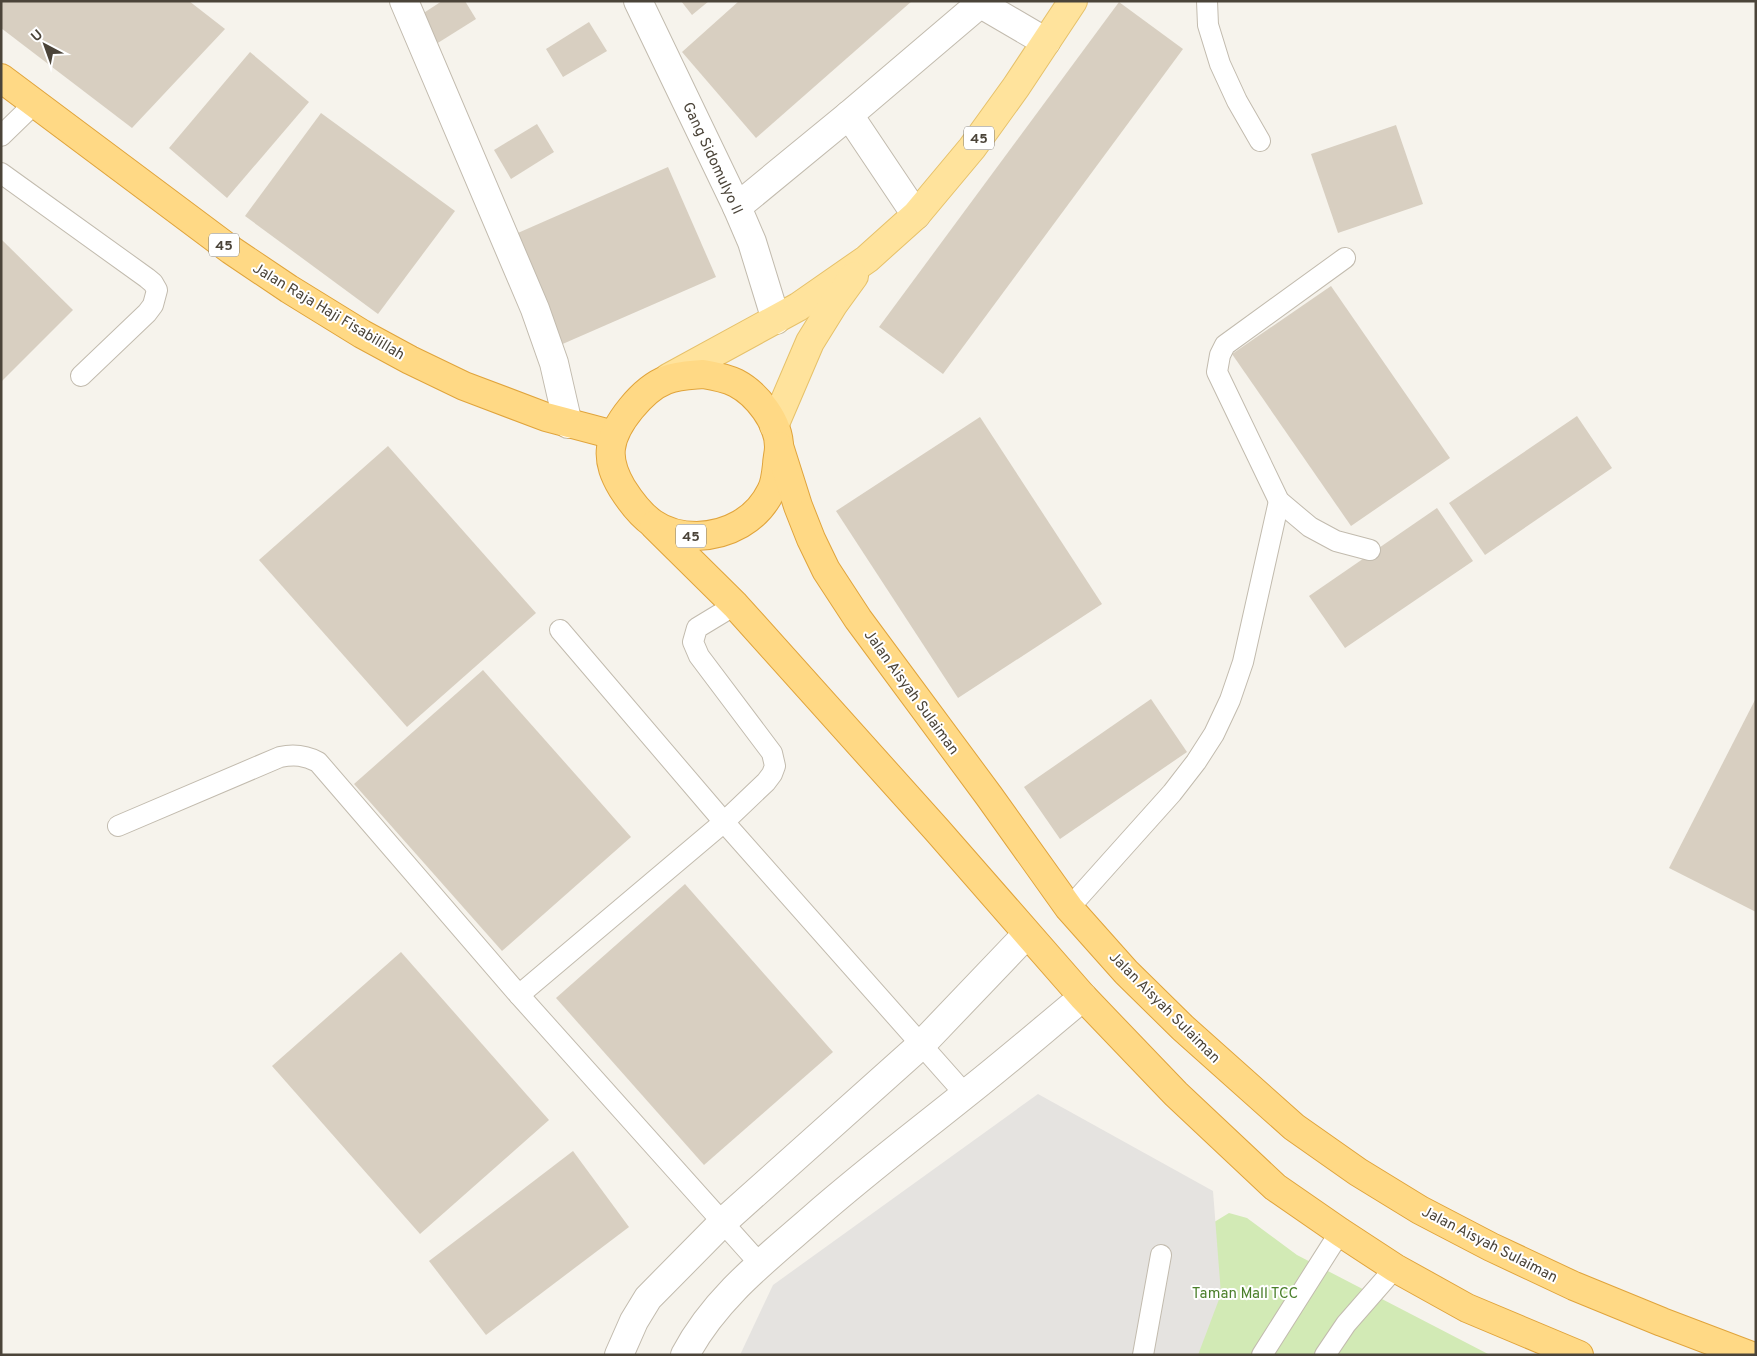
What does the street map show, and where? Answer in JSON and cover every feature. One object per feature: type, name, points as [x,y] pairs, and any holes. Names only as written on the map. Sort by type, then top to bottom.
[{"type":"highway","name":"Jalan Raja Haji Fisabilillah","points":[[1,78],[231,250],[289,290],[338,319],[410,360],[464,386],[568,424],[614,435]]},
{"type":"highway","name":"45","points":[[703,374],[727,379],[748,391],[768,413],[776,436],[772,491],[763,504],[741,525],[712,536],[682,536],[654,525],[637,511],[616,477],[611,464],[610,449],[614,435],[639,398],[666,380],[679,376],[703,374]]},
{"type":"highway","name":"Jalan Aisyah Sulaiman","points":[[776,436],[811,540],[826,570],[858,619],[995,804],[1069,908],[1126,972],[1190,1034],[1294,1127],[1358,1172],[1420,1210],[1491,1248],[1574,1286],[1749,1355]]},
{"type":"highway","points":[[654,525],[735,605],[937,830],[1083,997],[1176,1094],[1275,1187],[1395,1268],[1467,1308],[1580,1355]]},
{"type":"main road","name":"45","points":[[666,380],[798,307],[867,259],[916,215],[972,148],[1073,1]]},
{"type":"main road","name":"45","points":[[776,436],[810,342],[833,305],[867,259]]},
{"type":"street","name":"Gang Sidomulyo II","points":[[638,1],[737,207],[752,242],[776,320]]},
{"type":"street","points":[[407,2],[535,309],[554,363],[568,424]]},
{"type":"street","points":[[737,207],[982,2],[1046,42]]},
{"type":"street","points":[[849,115],[916,215]]},
{"type":"street","points":[[619,1355],[634,1321],[648,1298],[723,1222],[922,1044],[1027,934]]},
{"type":"street","points":[[685,1355],[696,1334],[715,1308],[760,1264],[852,1184],[1083,997]]},
{"type":"lane","points":[[1207,1],[1208,24],[1220,64],[1237,100],[1260,141]]},
{"type":"lane","points":[[1,136],[35,104]]},
{"type":"lane","points":[[1,173],[147,278],[157,290],[153,305],[147,313],[81,376]]},
{"type":"lane","points":[[1345,258],[1225,345],[1220,355],[1217,372],[1279,501],[1310,526],[1336,541],[1370,550]]},
{"type":"lane","points":[[1069,908],[1172,793],[1196,762],[1214,734],[1230,700],[1243,662],[1279,501]]},
{"type":"lane","points":[[519,995],[724,822],[772,774],[775,766],[772,752],[699,656],[693,642],[697,628],[735,605]]},
{"type":"lane","points":[[560,630],[724,822],[965,1094]]},
{"type":"lane","points":[[118,826],[280,757],[292,755],[318,762],[519,995],[760,1264]]},
{"type":"lane","points":[[1262,1355],[1340,1232]]},
{"type":"lane","points":[[1143,1355],[1162,1255]]},
{"type":"lane","points":[[1325,1355],[1346,1324],[1395,1268]]},
{"type":"green space","name":"Taman Mall TCC","points":[[1229,1213],[1247,1218],[1297,1255],[1490,1355],[1158,1355],[1211,1224]]},
{"type":"shaded area","points":[[1038,1094],[1213,1191],[1221,1294],[1198,1355],[740,1355],[773,1285]]},
{"type":"building","points":[[1,1],[189,1],[225,29],[132,128],[1,28]]},
{"type":"building","points":[[442,1],[465,1],[476,19],[433,46],[416,18]]},
{"type":"building","points":[[681,1],[709,1],[692,15]]},
{"type":"building","points":[[739,1],[912,1],[756,138],[682,52]]},
{"type":"building","points":[[1119,2],[1183,49],[943,374],[879,327]]},
{"type":"building","points":[[589,22],[607,51],[563,77],[546,49]]},
{"type":"building","points":[[250,52],[309,102],[227,198],[169,148]]},
{"type":"building","points":[[321,113],[455,211],[378,314],[245,216]]},
{"type":"building","points":[[537,124],[554,152],[511,179],[494,150]]},
{"type":"building","points":[[1396,125],[1423,204],[1338,233],[1311,154]]},
{"type":"building","points":[[668,167],[716,277],[558,346],[511,236]]},
{"type":"building","points":[[1,239],[73,310],[1,382]]},
{"type":"building","points":[[1331,286],[1450,458],[1351,526],[1232,354]]},
{"type":"building","points":[[1577,416],[1612,468],[1485,555],[1449,503]]},
{"type":"building","points":[[980,417],[1102,604],[958,698],[836,511]]},
{"type":"building","points":[[388,446],[536,613],[407,727],[259,560]]},
{"type":"building","points":[[1437,508],[1473,561],[1345,648],[1309,596]]},
{"type":"building","points":[[483,670],[631,837],[502,951],[354,784]]},
{"type":"building","points":[[1756,698],[1756,912],[1669,868]]},
{"type":"building","points":[[1151,699],[1187,752],[1060,839],[1024,787]]},
{"type":"building","points":[[685,884],[833,1052],[704,1165],[556,998]]},
{"type":"building","points":[[401,952],[549,1120],[420,1234],[272,1066]]},
{"type":"building","points":[[573,1151],[629,1227],[486,1335],[429,1261]]}]
